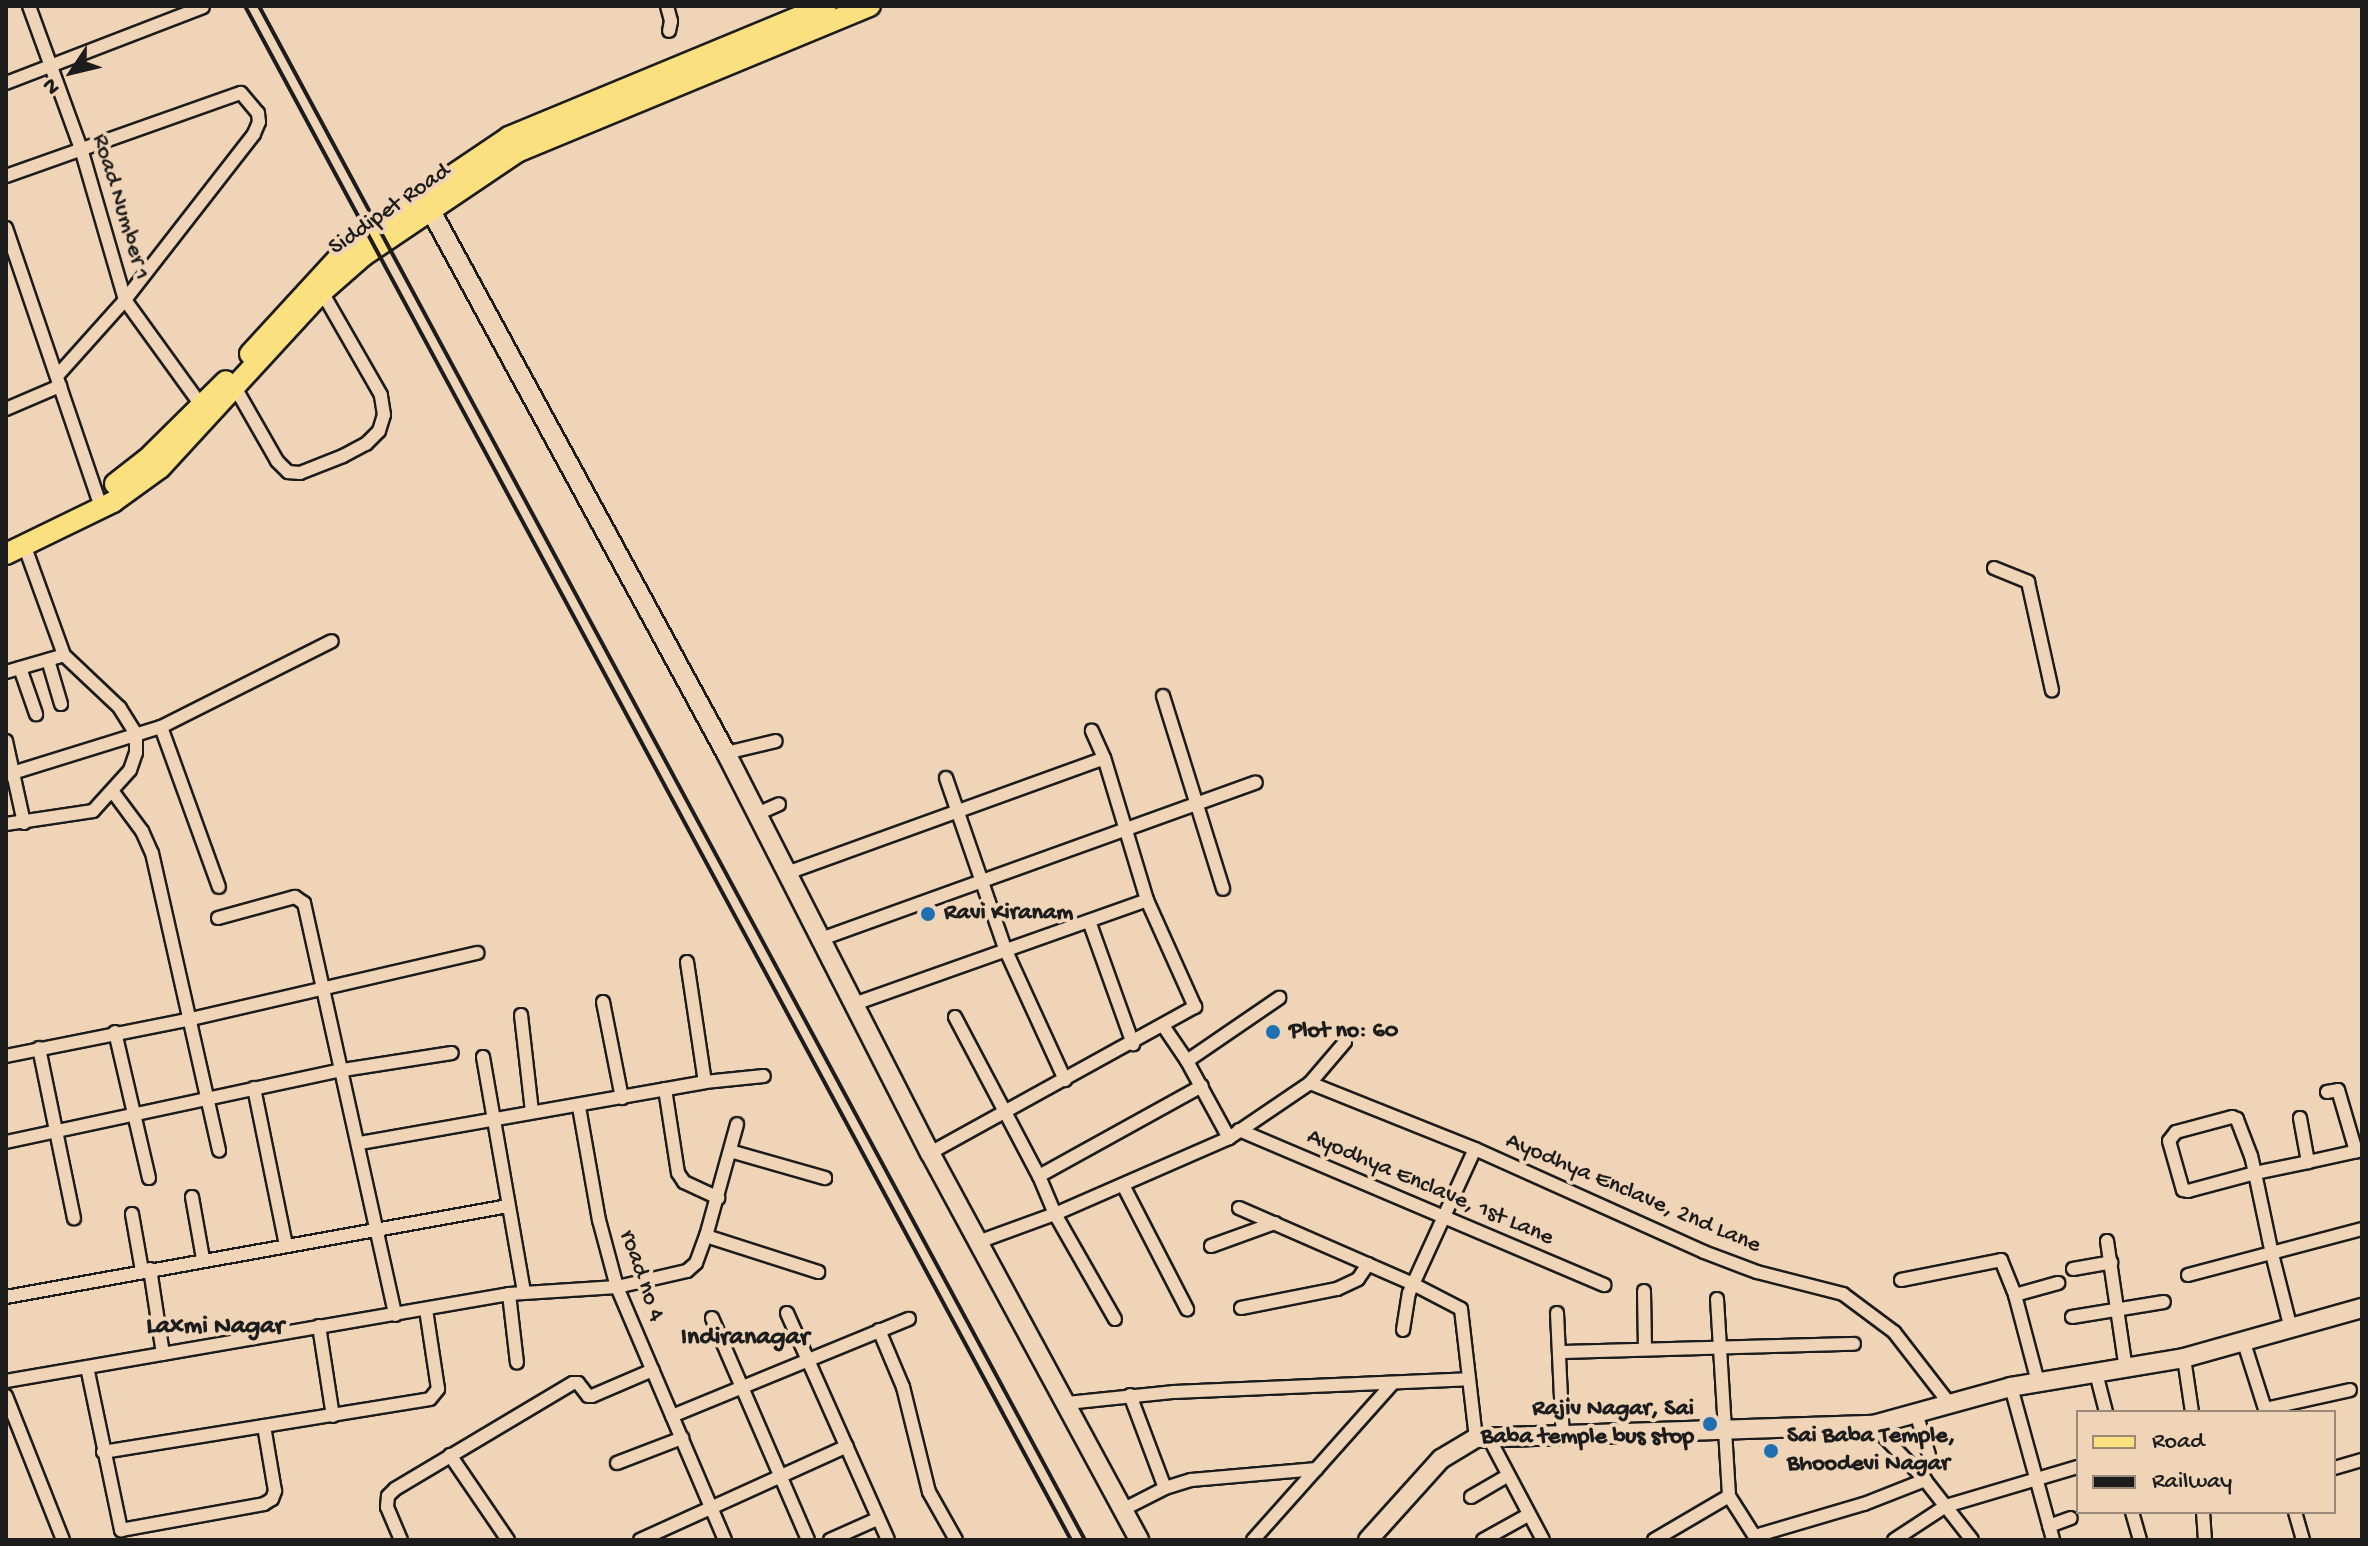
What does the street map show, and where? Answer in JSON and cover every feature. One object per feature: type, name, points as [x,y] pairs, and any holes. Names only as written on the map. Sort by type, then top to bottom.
[{"type":"main road","name":"Siddipet Road","points":[[14,545],[98,498],[146,460],[352,243],[421,193],[509,137],[826,6]]},
{"type":"main road","name":"Siddipet Road","points":[[14,545],[113,502],[160,468],[236,389],[322,292],[363,256],[517,152],[870,6]]},
{"type":"street","name":"Road Number 1","points":[[29,6],[82,152],[125,300],[201,405]]},
{"type":"street","points":[[667,6],[671,21],[669,31]]},
{"type":"street","points":[[6,83],[203,7]]},
{"type":"street","points":[[6,176],[82,152],[241,93],[258,113],[259,122],[254,134],[58,381],[6,409]]},
{"type":"street","points":[[421,193],[726,753],[930,1153],[1139,1540]]},
{"type":"street","points":[[6,228],[98,498]]},
{"type":"street","points":[[236,389],[277,461],[288,472],[300,473],[343,456],[366,444],[379,431],[384,415],[381,395],[322,292]]},
{"type":"street","points":[[6,824],[93,811],[130,770],[136,753],[136,734],[120,708],[64,655],[14,545]]},
{"type":"street","points":[[1994,568],[2028,582],[2052,690]]},
{"type":"street","points":[[9,774],[161,727],[332,641]]},
{"type":"street","points":[[6,672],[64,655]]},
{"type":"street","points":[[48,660],[61,704]]},
{"type":"street","points":[[20,668],[36,714]]},
{"type":"street","points":[[1163,696],[1223,889]]},
{"type":"street","points":[[161,727],[219,887]]},
{"type":"street","points":[[930,1153],[1164,1027],[1195,1007],[1147,900],[1104,758],[1092,731]]},
{"type":"street","points":[[6,741],[9,774],[24,823]]},
{"type":"street","points":[[726,753],[776,741]]},
{"type":"street","points":[[787,873],[956,809],[1104,758]]},
{"type":"street","points":[[946,778],[1006,951],[1065,1080]]},
{"type":"street","points":[[821,939],[1256,782]]},
{"type":"street","points":[[113,792],[148,842],[219,1151]]},
{"type":"street","points":[[757,814],[779,804]]},
{"type":"street","points":[[218,918],[301,898],[360,1143],[395,1315]]},
{"type":"street","points":[[854,1004],[1147,900]]},
{"type":"street","points":[[1089,921],[1133,1044]]},
{"type":"street","points":[[6,1056],[191,1019],[478,953]]},
{"type":"street","points":[[687,962],[705,1082]]},
{"type":"street","points":[[1187,1061],[1279,998]]},
{"type":"street","points":[[603,1002],[622,1098]]},
{"type":"street","points":[[521,1015],[532,1111]]},
{"type":"street","points":[[955,1017],[1039,1176],[1055,1214],[1115,1319]]},
{"type":"street","points":[[1164,1027],[1234,1134]]},
{"type":"street","points":[[115,1032],[149,1178]]},
{"type":"street","points":[[978,1242],[1055,1214],[1234,1134],[1310,1083],[1345,1042]]},
{"type":"street","points":[[39,1048],[74,1218]]},
{"type":"street","points":[[6,1142],[343,1070],[452,1053]]},
{"type":"street","points":[[483,1057],[524,1292]]},
{"type":"street","points":[[360,1143],[532,1111],[579,1107],[705,1082],[764,1076]]},
{"type":"street","name":"Ayodhya Enclave, 2nd Lane","points":[[1310,1083],[1475,1149],[1731,1262],[1843,1294],[1894,1332],[1949,1403]]},
{"type":"street","points":[[1039,1176],[1202,1086]]},
{"type":"street","points":[[254,1088],[286,1245]]},
{"type":"street","points":[[665,1089],[678,1173],[684,1182],[718,1198]]},
{"type":"street","points":[[2291,1329],[2255,1173],[2237,1119],[2232,1117],[2176,1132],[2169,1141],[2183,1190],[2255,1173],[2359,1150],[2338,1090],[2327,1092]]},
{"type":"street","name":"road no 4","points":[[579,1107],[599,1220],[617,1287],[725,1540]]},
{"type":"street","points":[[2300,1118],[2308,1162]]},
{"type":"street","points":[[6,1381],[509,1294],[617,1287],[687,1271],[696,1263],[706,1236],[737,1124]]},
{"type":"street","name":"Ayodhya Enclave, 1st Lane","points":[[1234,1134],[1604,1285]]},
{"type":"street","points":[[1403,1330],[1413,1284],[1475,1149]]},
{"type":"street","points":[[730,1151],[825,1178]]},
{"type":"street","points":[[1123,1185],[1187,1309]]},
{"type":"street","points":[[192,1197],[203,1259]]},
{"type":"street","points":[[6,1297],[508,1206]]},
{"type":"street","points":[[1239,1208],[1413,1284],[1461,1309],[1468,1379],[1482,1438],[1543,1540]]},
{"type":"street","points":[[132,1214],[163,1354]]},
{"type":"street","points":[[1211,1246],[1275,1223]]},
{"type":"street","points":[[2188,1275],[2362,1229]]},
{"type":"street","points":[[706,1236],[818,1272]]},
{"type":"street","points":[[2107,1241],[2126,1370]]},
{"type":"street","points":[[1901,1280],[2001,1260],[2015,1295],[2038,1382]]},
{"type":"street","points":[[2073,1269],[2111,1262]]},
{"type":"street","points":[[1241,1308],[1337,1289],[1358,1279],[1368,1264]]},
{"type":"street","points":[[2015,1295],[2058,1283]]},
{"type":"street","points":[[1644,1291],[1645,1349]]},
{"type":"street","points":[[509,1294],[517,1363]]},
{"type":"street","points":[[1717,1299],[1729,1496],[1756,1538],[1864,1504],[1925,1480]]},
{"type":"street","points":[[2072,1317],[2164,1302]]},
{"type":"street","points":[[1368,1540],[1441,1459],[1482,1438],[1563,1438],[1723,1428],[1873,1425],[2011,1387],[2184,1358],[2362,1308]]},
{"type":"street","points":[[103,1452],[333,1416],[436,1395],[426,1310]]},
{"type":"street","points":[[787,1313],[888,1540]]},
{"type":"street","points":[[1557,1313],[1563,1438]]},
{"type":"street","points":[[712,1318],[808,1540]]},
{"type":"street","points":[[672,1416],[909,1319]]},
{"type":"street","points":[[319,1326],[333,1416]]},
{"type":"street","points":[[879,1330],[903,1387],[929,1492],[956,1540]]},
{"type":"street","points":[[2244,1343],[2265,1410],[2350,1390]]},
{"type":"street","points":[[1560,1352],[1854,1344]]},
{"type":"street","points":[[2184,1358],[2192,1410]]},
{"type":"street","points":[[87,1367],[121,1530],[264,1504],[272,1499],[275,1491],[264,1426]]},
{"type":"street","points":[[401,1540],[387,1507],[388,1496],[450,1455],[573,1383],[578,1383],[588,1396],[592,1396],[653,1370]]},
{"type":"street","points":[[2096,1373],[2105,1410]]},
{"type":"street","points":[[1067,1403],[1130,1395],[1468,1379]]},
{"type":"street","points":[[1253,1540],[1393,1383]]},
{"type":"street","points":[[2011,1387],[2053,1540]]},
{"type":"street","points":[[1130,1395],[1165,1488]]},
{"type":"street","points":[[6,1396],[63,1540]]},
{"type":"street","points":[[1916,1413],[1929,1455]]},
{"type":"street","points":[[1873,1425],[1925,1480],[1972,1540]]},
{"type":"street","points":[[617,1463],[682,1438]]},
{"type":"street","points":[[640,1540],[847,1446]]},
{"type":"street","points":[[450,1455],[508,1540]]},
{"type":"street","points":[[2336,1467],[2362,1460]]},
{"type":"street","points":[[1894,1540],[1946,1506],[2076,1468]]},
{"type":"street","points":[[1124,1509],[1165,1488],[1191,1480],[1317,1469]]},
{"type":"street","points":[[1471,1497],[1507,1476]]},
{"type":"street","points":[[1658,1539],[1729,1496]]},
{"type":"street","points":[[2133,1514],[2140,1540]]},
{"type":"street","points":[[2203,1514],[2205,1540]]},
{"type":"street","points":[[2296,1514],[2303,1540]]},
{"type":"street","points":[[1483,1540],[1528,1515]]},
{"type":"street","points":[[2049,1526],[2071,1518]]},
{"type":"street","points":[[830,1540],[877,1519]]},
{"type":"railway","points":[[245,6],[1071,1540]]},
{"type":"railway","points":[[259,6],[1085,1540]]},
{"type":"place","name":"Ravi Kiranam","points":[[928,914]]},
{"type":"place","name":"Plot no: 60","points":[[1273,1032]]},
{"type":"place","name":"Rajiv Nagar, Sai Baba temple bus stop","points":[[1710,1424]]},
{"type":"place","name":"Sai Baba Temple, Bhoodevi Nagar","points":[[1771,1451]]},
{"type":"district","name":"Laxmi Nagar","points":[[215,1328]]},
{"type":"district","name":"Indiranagar","points":[[745,1339]]}]
